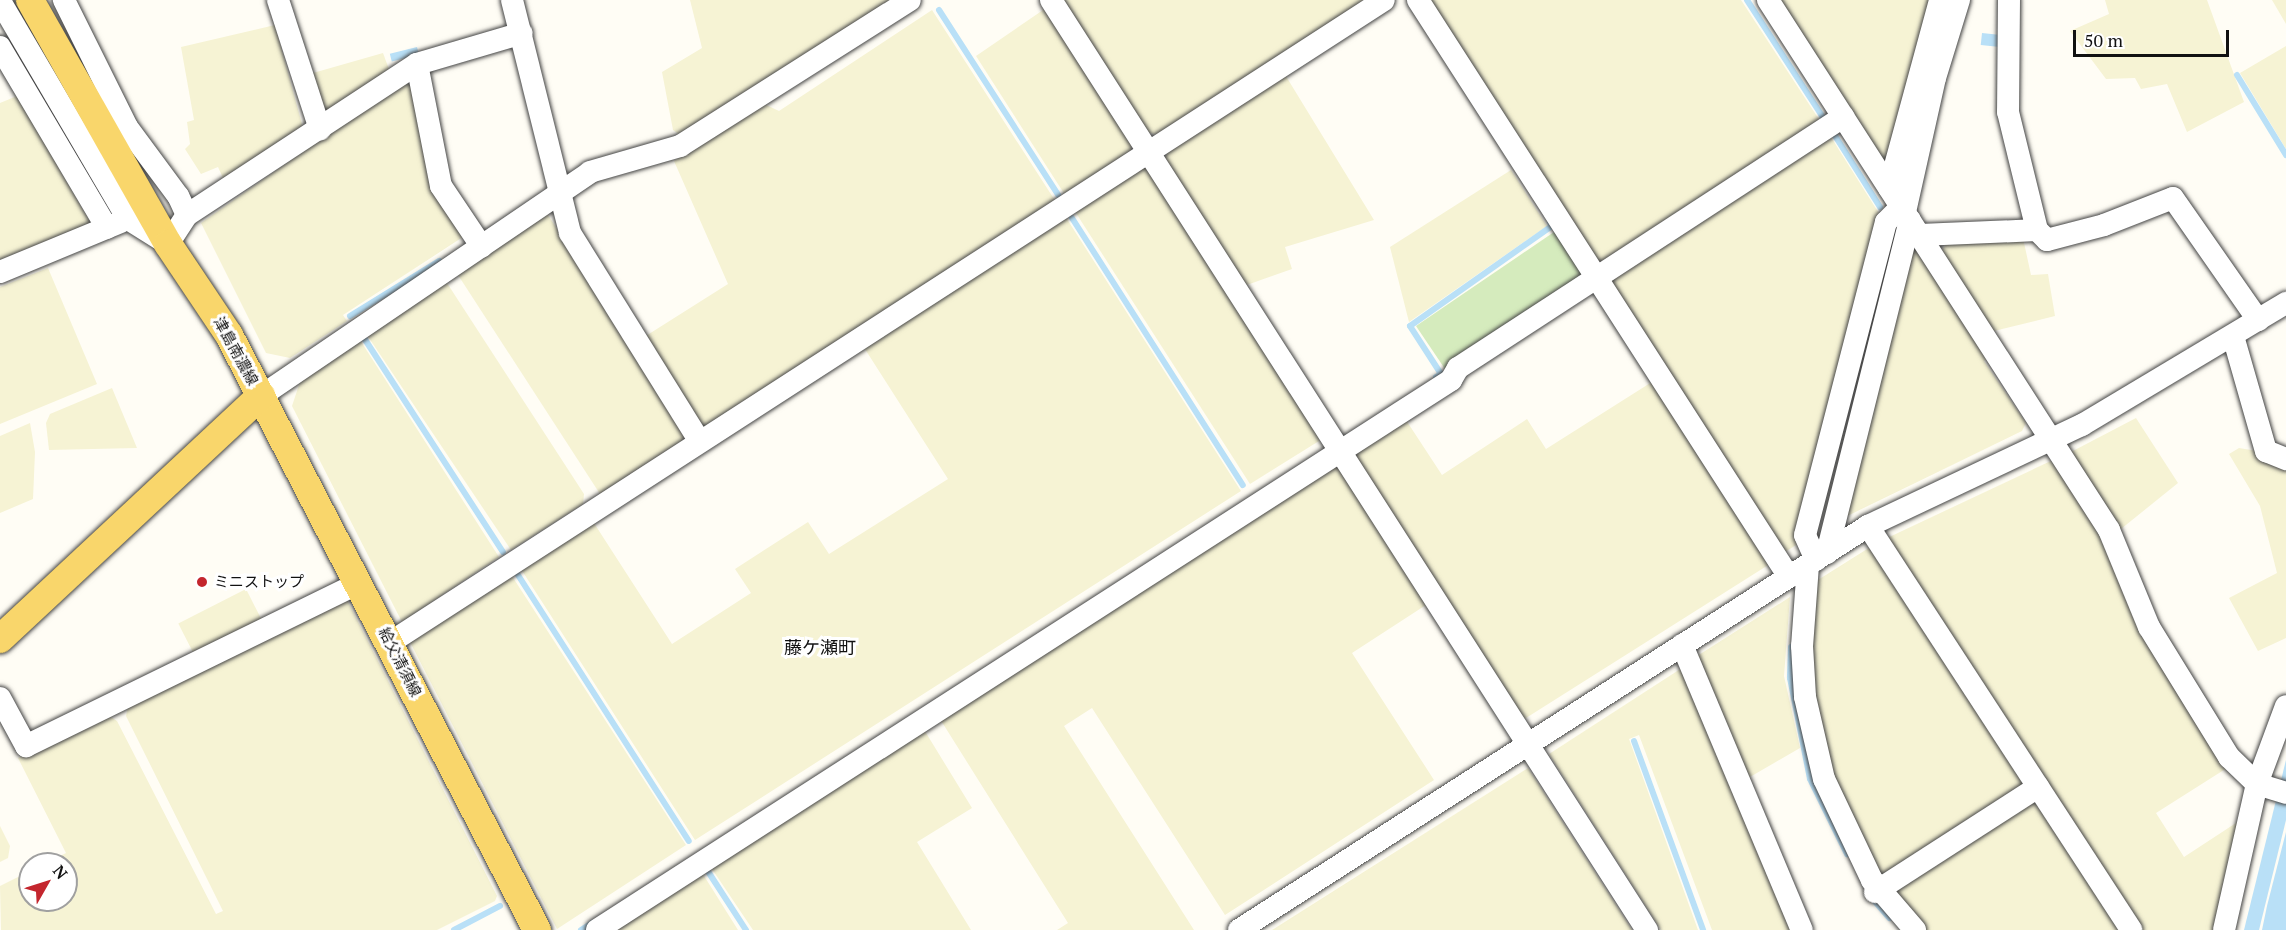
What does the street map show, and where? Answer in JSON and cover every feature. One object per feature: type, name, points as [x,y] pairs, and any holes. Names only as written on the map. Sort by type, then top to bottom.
[{"type":"main road","name":"津島南濃線","points":[[0,639],[261,396],[229,335],[168,244],[30,0]]},
{"type":"main road","name":"給父清須線","points":[[261,396],[391,642],[537,930]]},
{"type":"street","points":[[64,0],[127,127],[178,196],[187,214]]},
{"type":"street","points":[[278,0],[320,129]]},
{"type":"street","points":[[512,0],[570,233],[699,440]]},
{"type":"street","points":[[261,396],[590,172],[680,146],[910,0]]},
{"type":"street","points":[[1052,0],[1647,930]]},
{"type":"street","points":[[391,642],[699,440],[1384,0]]},
{"type":"street","points":[[1418,0],[1789,577]]},
{"type":"street","points":[[1768,0],[2109,530],[2149,627],[2229,757],[2270,789]]},
{"type":"street","points":[[1889,188],[1940,0]]},
{"type":"street","points":[[1905,927],[1878,891],[1824,779],[1805,697],[1802,646],[1817,559],[1909,219],[1935,78],[1959,0]]},
{"type":"street","points":[[2009,0],[2008,112],[2037,230],[2047,240],[2104,225],[2173,198],[2258,320]]},
{"type":"street","points":[[0,2],[117,224]]},
{"type":"street","points":[[0,47],[117,224],[168,244],[187,214],[417,64],[522,33]]},
{"type":"street","points":[[417,64],[441,186],[482,247]]},
{"type":"street","points":[[597,930],[1451,380],[1458,368],[1843,117]]},
{"type":"street","points":[[1909,219],[2037,230]]},
{"type":"street","points":[[0,273],[117,224]]},
{"type":"street","points":[[1239,930],[1868,526],[2051,439],[2152,386],[2286,303]]},
{"type":"street","points":[[2233,336],[2266,451],[2286,459]]},
{"type":"street","points":[[1868,526],[2131,930]]},
{"type":"street","points":[[0,698],[26,746],[359,583]]},
{"type":"street","points":[[1682,645],[1802,930]]},
{"type":"street","points":[[2224,930],[2270,789],[2286,706]]},
{"type":"street","points":[[1878,891],[2038,787]]},
{"type":"shaded area","points":[[690,0],[898,0],[683,137],[673,130],[662,72],[702,48]]},
{"type":"shaded area","points":[[1061,0],[1368,0],[1159,135],[1146,132]]},
{"type":"shaded area","points":[[1423,0],[1741,0],[1822,124],[1602,267]]},
{"type":"shaded area","points":[[1777,0],[1935,0],[1884,167]]},
{"type":"shaded area","points":[[2105,0],[2207,0],[2244,102],[2187,132],[2167,84],[2141,89],[2135,78],[2106,79],[2070,31],[2109,14]]},
{"type":"shaded area","points":[[2272,0],[2286,0],[2286,24]]},
{"type":"shaded area","points":[[1046,8],[1132,143],[1130,153],[1065,195],[976,56]]},
{"type":"shaded area","points":[[932,10],[1056,202],[705,429],[641,339],[728,284],[674,161],[760,102],[779,111]]},
{"type":"shaded area","points":[[275,25],[303,128],[223,178],[218,167],[201,174],[185,149],[190,144],[187,122],[194,120],[181,47]]},
{"type":"shaded area","points":[[2286,46],[2286,149],[2240,73]]},
{"type":"shaded area","points":[[383,53],[390,72],[329,115],[319,112],[306,75]]},
{"type":"shaded area","points":[[1284,73],[1374,220],[1285,247],[1292,269],[1244,286],[1164,163],[1169,146]]},
{"type":"shaded area","points":[[404,81],[412,87],[466,235],[343,315],[347,321],[290,358],[266,353],[201,223]]},
{"type":"shaded area","points":[[17,96],[94,229],[0,260],[0,103]]},
{"type":"shaded area","points":[[1829,134],[1880,215],[1796,545],[1782,554],[1608,276]]},
{"type":"shaded area","points":[[1143,166],[1150,170],[1320,434],[1319,441],[1250,484],[1074,210]]},
{"type":"shaded area","points":[[1511,170],[1547,226],[1409,322],[1390,247]]},
{"type":"shaded area","points":[[540,215],[548,215],[686,429],[683,440],[600,494],[458,275]]},
{"type":"shaded area","points":[[1065,216],[1241,491],[695,840],[519,566],[592,520],[672,644],[751,593],[735,569],[808,522],[829,554],[948,479],[863,346]]},
{"type":"shaded area","points":[[2023,238],[2031,275],[2048,274],[2055,316],[1994,331],[1941,253],[1948,240]]},
{"type":"shaded area","points":[[1910,242],[1987,358],[1984,361],[2026,423],[2022,431],[1837,521]]},
{"type":"shaded area","points":[[48,268],[97,384],[0,424],[0,287]]},
{"type":"shaded area","points":[[447,283],[584,494],[583,504],[511,550],[367,335]]},
{"type":"shaded area","points":[[360,340],[499,557],[402,622],[292,406],[301,379]]},
{"type":"shaded area","points":[[1655,380],[1773,562],[1523,720],[1355,456],[1358,448],[1404,417],[1442,475],[1527,419],[1546,449]]},
{"type":"shaded area","points":[[112,388],[137,448],[49,450],[46,423],[50,414]]},
{"type":"shaded area","points":[[2136,418],[2178,483],[2121,529],[2071,452]]},
{"type":"shaded area","points":[[30,423],[35,452],[33,499],[0,513],[0,436]]},
{"type":"shaded area","points":[[2239,448],[2257,451],[2286,463],[2286,638],[2258,651],[2229,598],[2277,573],[2260,506],[2229,454]]},
{"type":"shaded area","points":[[2055,459],[2103,534],[2227,768],[2156,813],[2184,857],[2239,821],[2215,930],[2137,930],[1883,540]]},
{"type":"shaded area","points":[[1338,461],[1429,603],[1352,653],[1434,780],[1225,915],[1092,708],[1064,726],[1194,930],[1057,930],[1068,923],[940,719]]},
{"type":"shaded area","points":[[1872,546],[2029,784],[1879,879],[1850,823],[1809,698],[1813,583]]},
{"type":"shaded area","points":[[510,573],[686,845],[557,929],[408,638]]},
{"type":"shaded area","points":[[246,589],[262,621],[195,656],[178,624]]},
{"type":"shaded area","points":[[345,596],[497,896],[495,901],[437,930],[1,930],[0,886],[18,877],[18,912],[78,912],[78,852],[65,852],[18,758],[106,714],[117,721],[216,914],[223,911],[126,716],[128,706]]},
{"type":"shaded area","points":[[1790,597],[1784,676],[1800,748],[1743,781],[1694,658]]},
{"type":"shaded area","points":[[1685,666],[1790,930],[1712,930],[1639,735],[1629,739],[1698,930],[1661,930],[1549,754]]},
{"type":"shaded area","points":[[923,728],[972,808],[917,842],[971,930],[753,930],[710,866]]},
{"type":"shaded area","points":[[1528,768],[1632,930],[1272,930]]},
{"type":"shaded area","points":[[2038,799],[2124,930],[1921,930],[1891,886]]},
{"type":"shaded area","points":[[0,826],[10,846],[8,858],[0,862]]},
{"type":"shaded area","points":[[701,871],[738,930],[610,930]]},
{"type":"green space","points":[[1557,230],[1583,270],[1582,279],[1445,369],[1416,326]]},
{"type":"water","points":[[1982,33],[2001,35],[2000,47],[1981,45]]},
{"type":"water","points":[[417,47],[419,55],[392,62],[390,54]]},
{"type":"water","points":[[2286,760],[2286,820],[2259,930],[2244,930]]},
{"type":"water","points":[[2286,832],[2286,930],[2262,930],[2267,906]]},
{"type":"waterway","points":[[1747,0],[1824,119]]},
{"type":"waterway","points":[[939,10],[1058,195]]},
{"type":"waterway","points":[[2237,75],[2286,155]]},
{"type":"waterway","points":[[1832,131],[1880,207]]},
{"type":"waterway","points":[[1072,218],[1243,485]]},
{"type":"waterway","points":[[1436,377],[1441,374],[1410,326],[1552,226],[1550,222]]},
{"type":"waterway","points":[[1891,247],[1896,228]]},
{"type":"waterway","points":[[350,316],[439,261]]},
{"type":"waterway","points":[[364,338],[503,552]]},
{"type":"waterway","points":[[518,575],[689,841]]},
{"type":"waterway","points":[[1791,647],[1790,678],[1810,779],[1847,854]]},
{"type":"waterway","points":[[1634,741],[1703,930]]},
{"type":"waterway","points":[[709,873],[746,930]]},
{"type":"waterway","points":[[1871,897],[1889,918]]},
{"type":"waterway","points":[[454,930],[500,906]]},
{"type":"waterway","points":[[581,930],[594,922]]},
{"type":"place","name":"ミニストップ","points":[[202,582]]},
{"type":"district","name":"藤ケ瀬町","points":[[820,647]]}]
